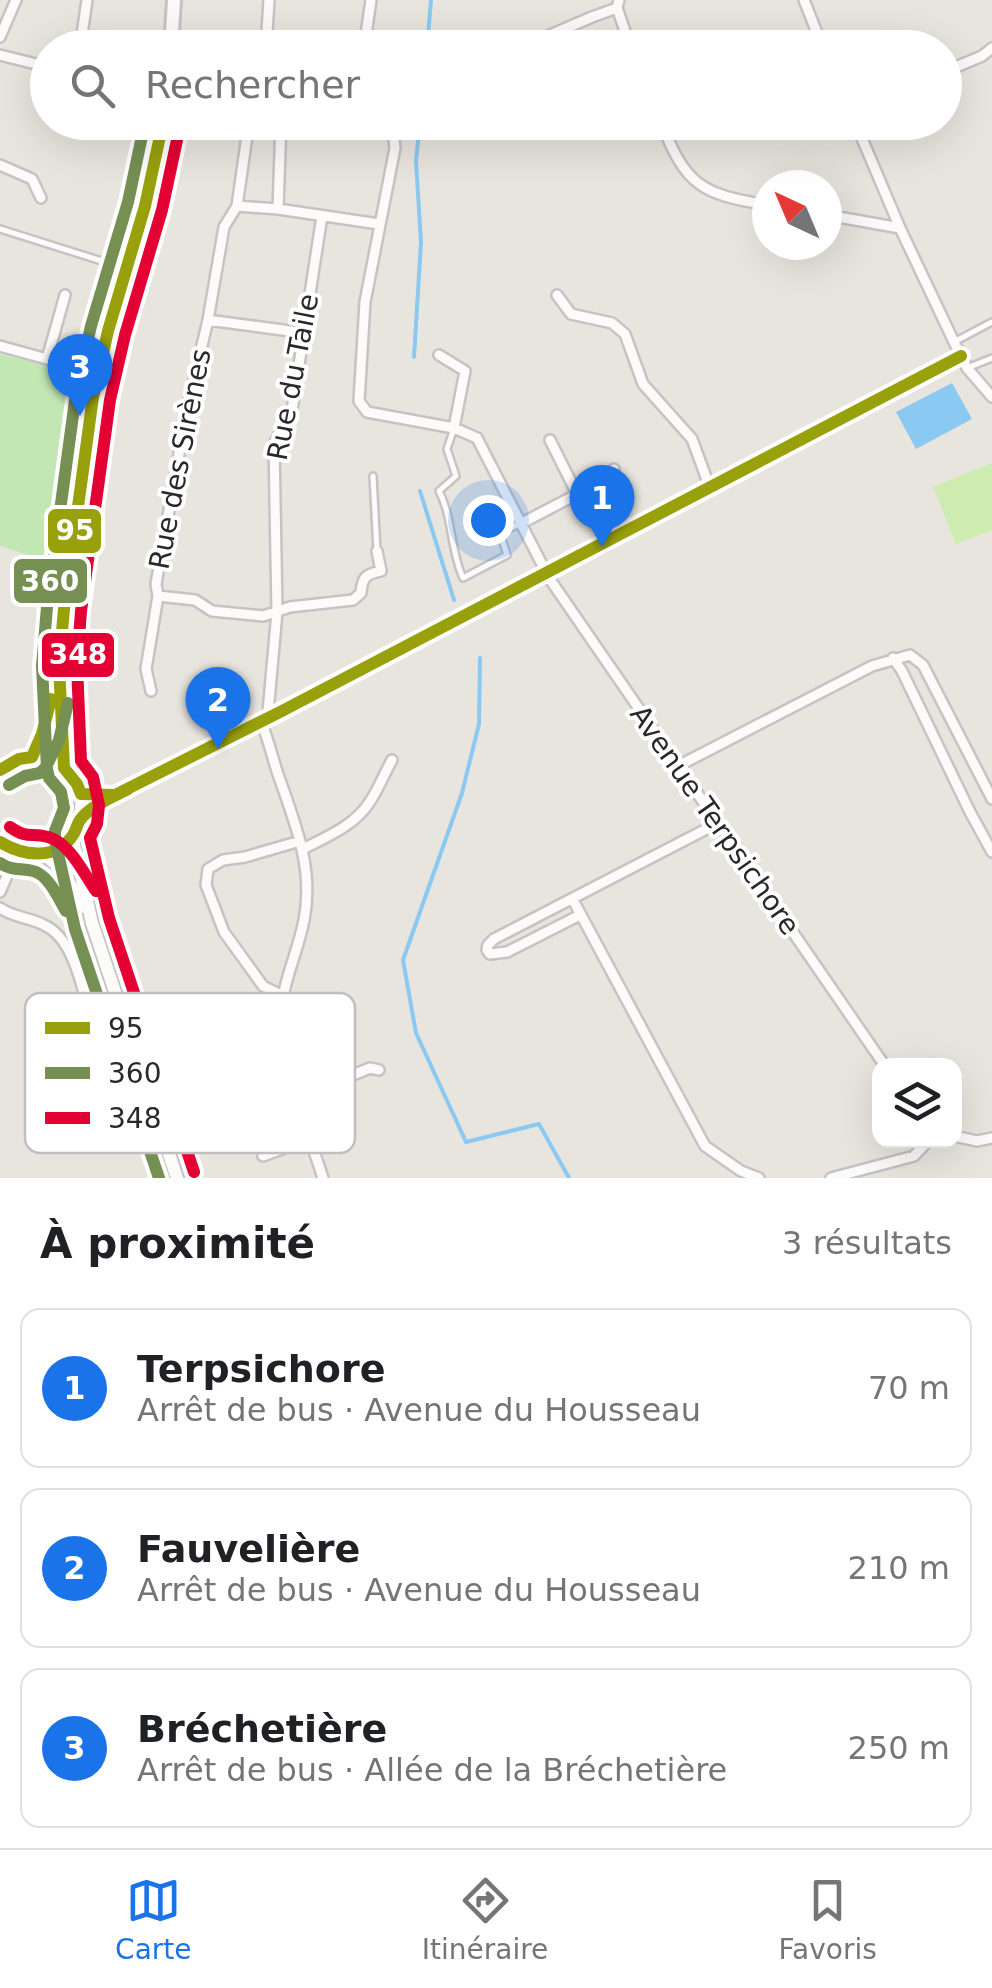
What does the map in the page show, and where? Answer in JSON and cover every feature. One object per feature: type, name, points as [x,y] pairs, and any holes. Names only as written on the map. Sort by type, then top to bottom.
[{"type":"main road","points":[[172,30],[174,0]]},
{"type":"main road","points":[[32,757],[42,734],[58,666],[98,373],[145,206],[158,140]]},
{"type":"main road","points":[[58,666],[64,768]]},
{"type":"main road","points":[[0,842],[26,855],[44,854],[64,844],[80,820],[81,794],[64,768],[49,760],[32,757],[2,764]]},
{"type":"main road","points":[[72,836],[92,923],[115,993]]},
{"type":"main road","points":[[44,854],[66,878],[92,923]]},
{"type":"main road","points":[[168,1153],[176,1178]]},
{"type":"street","points":[[0,37],[16,0]]},
{"type":"street","points":[[83,30],[87,0]]},
{"type":"street","points":[[267,30],[269,0]]},
{"type":"street","points":[[367,30],[371,0]]},
{"type":"street","points":[[804,0],[815,30]]},
{"type":"street","points":[[562,30],[618,4],[626,30]]},
{"type":"street","points":[[962,64],[992,48]]},
{"type":"street","points":[[0,55],[30,62]]},
{"type":"street","name":"Rue des Sirènes","points":[[246,140],[237,206],[224,227],[188,410],[156,584],[158,596],[195,600],[212,610],[263,616],[290,607],[353,600],[360,593],[366,574],[381,571],[376,551]]},
{"type":"street","points":[[278,209],[280,140]]},
{"type":"street","points":[[395,140],[366,302],[358,401],[367,412],[454,428],[465,371],[439,355]]},
{"type":"street","points":[[668,140],[685,172],[706,191],[752,203]]},
{"type":"street","points":[[863,140],[967,368],[992,396]]},
{"type":"street","points":[[0,165],[32,179],[42,198]]},
{"type":"street","points":[[237,206],[379,224]]},
{"type":"street","name":"Rue du Taile","points":[[265,719],[277,612],[274,444],[292,410],[322,216]]},
{"type":"street","points":[[842,218],[900,228]]},
{"type":"street","points":[[557,295],[571,314],[612,323],[625,334],[643,384],[692,439],[710,488]]},
{"type":"street","points":[[47,359],[65,296]]},
{"type":"street","points":[[208,320],[304,332]]},
{"type":"street","points":[[0,346],[98,373]]},
{"type":"street","points":[[80,820],[115,795],[961,356]]},
{"type":"street","name":"Avenue Terpsichore","points":[[454,428],[478,438],[546,573],[880,1058]]},
{"type":"street","points":[[550,440],[577,494]]},
{"type":"street","points":[[522,522],[608,478],[614,469]]},
{"type":"street","points":[[150,691],[146,669],[158,596]]},
{"type":"street","points":[[678,766],[872,666],[910,655],[923,666],[992,799]]},
{"type":"street","points":[[893,658],[992,852]]},
{"type":"street","points":[[265,719],[302,845],[308,892],[284,993]]},
{"type":"street","points":[[277,993],[263,986],[224,932],[206,885],[208,869],[223,860],[302,845],[337,831],[371,802],[392,760]]},
{"type":"street","points":[[81,794],[115,795]]},
{"type":"street","points":[[580,914],[506,952],[490,954],[487,950],[494,939],[718,823]]},
{"type":"street","points":[[0,892],[18,852]]},
{"type":"street","points":[[573,900],[704,1146],[741,1171],[759,1178]]},
{"type":"street","points":[[0,908],[10,916],[43,924],[60,936],[69,950],[83,993]]},
{"type":"street","points":[[355,1074],[370,1068],[379,1070]]},
{"type":"street","points":[[962,1138],[977,1142],[992,1138]]},
{"type":"street","points":[[831,1178],[914,1156],[922,1148]]},
{"type":"street","points":[[264,1156],[272,1153]]},
{"type":"street","points":[[315,1153],[323,1178]]},
{"type":"lane","points":[[0,230],[127,269]]},
{"type":"lane","points":[[954,342],[992,322]]},
{"type":"lane","points":[[967,368],[992,358]]},
{"type":"lane","points":[[454,428],[447,450],[456,476],[440,490],[463,578],[506,554],[500,533],[522,522]]},
{"type":"lane","points":[[374,476],[376,551]]},
{"type":"green space","points":[[0,354],[84,375],[57,564],[0,546]]},
{"type":"green space","points":[[992,463],[992,530],[956,544],[933,487]]},
{"type":"water","points":[[952,383],[972,419],[916,449],[896,412]]},
{"type":"waterway","points":[[428,30],[431,0]]},
{"type":"waterway","points":[[414,357],[421,242],[418,140]]},
{"type":"waterway","points":[[420,491],[454,600]]},
{"type":"waterway","points":[[480,658],[479,724],[462,793],[403,960],[416,1033],[466,1142],[539,1124],[569,1178]]},
{"type":"transit line","name":"360","points":[[97,993],[75,929],[55,840],[64,808],[61,792],[47,769],[42,666],[76,393],[141,140]]},
{"type":"transit line","name":"95","points":[[159,140],[93,397],[64,609],[59,665],[64,768],[81,794],[115,795],[961,356]]},
{"type":"transit line","name":"348","points":[[134,993],[109,918],[90,838],[97,824],[99,805],[93,777],[81,761],[77,665],[110,400],[177,140]]},
{"type":"transit line","name":"95","points":[[0,770],[19,759],[32,757],[51,699]]},
{"type":"transit line","name":"360","points":[[9,785],[46,767],[59,740],[68,703]]},
{"type":"transit line","name":"95","points":[[0,842],[29,853],[58,849],[90,810],[128,789]]},
{"type":"transit line","name":"348","points":[[10,827],[26,835],[56,840],[76,860],[96,891]]},
{"type":"transit line","name":"360","points":[[0,863],[39,873],[66,911]]},
{"type":"transit line","name":"360","points":[[151,1153],[159,1178]]},
{"type":"transit line","name":"348","points":[[188,1153],[194,1172]]},
{"type":"place","name":"Bréchetière","points":[[80,416]]},
{"type":"place","name":"Terpsichore","points":[[602,547]]},
{"type":"place","name":"Fauvelière","points":[[218,749]]}]
